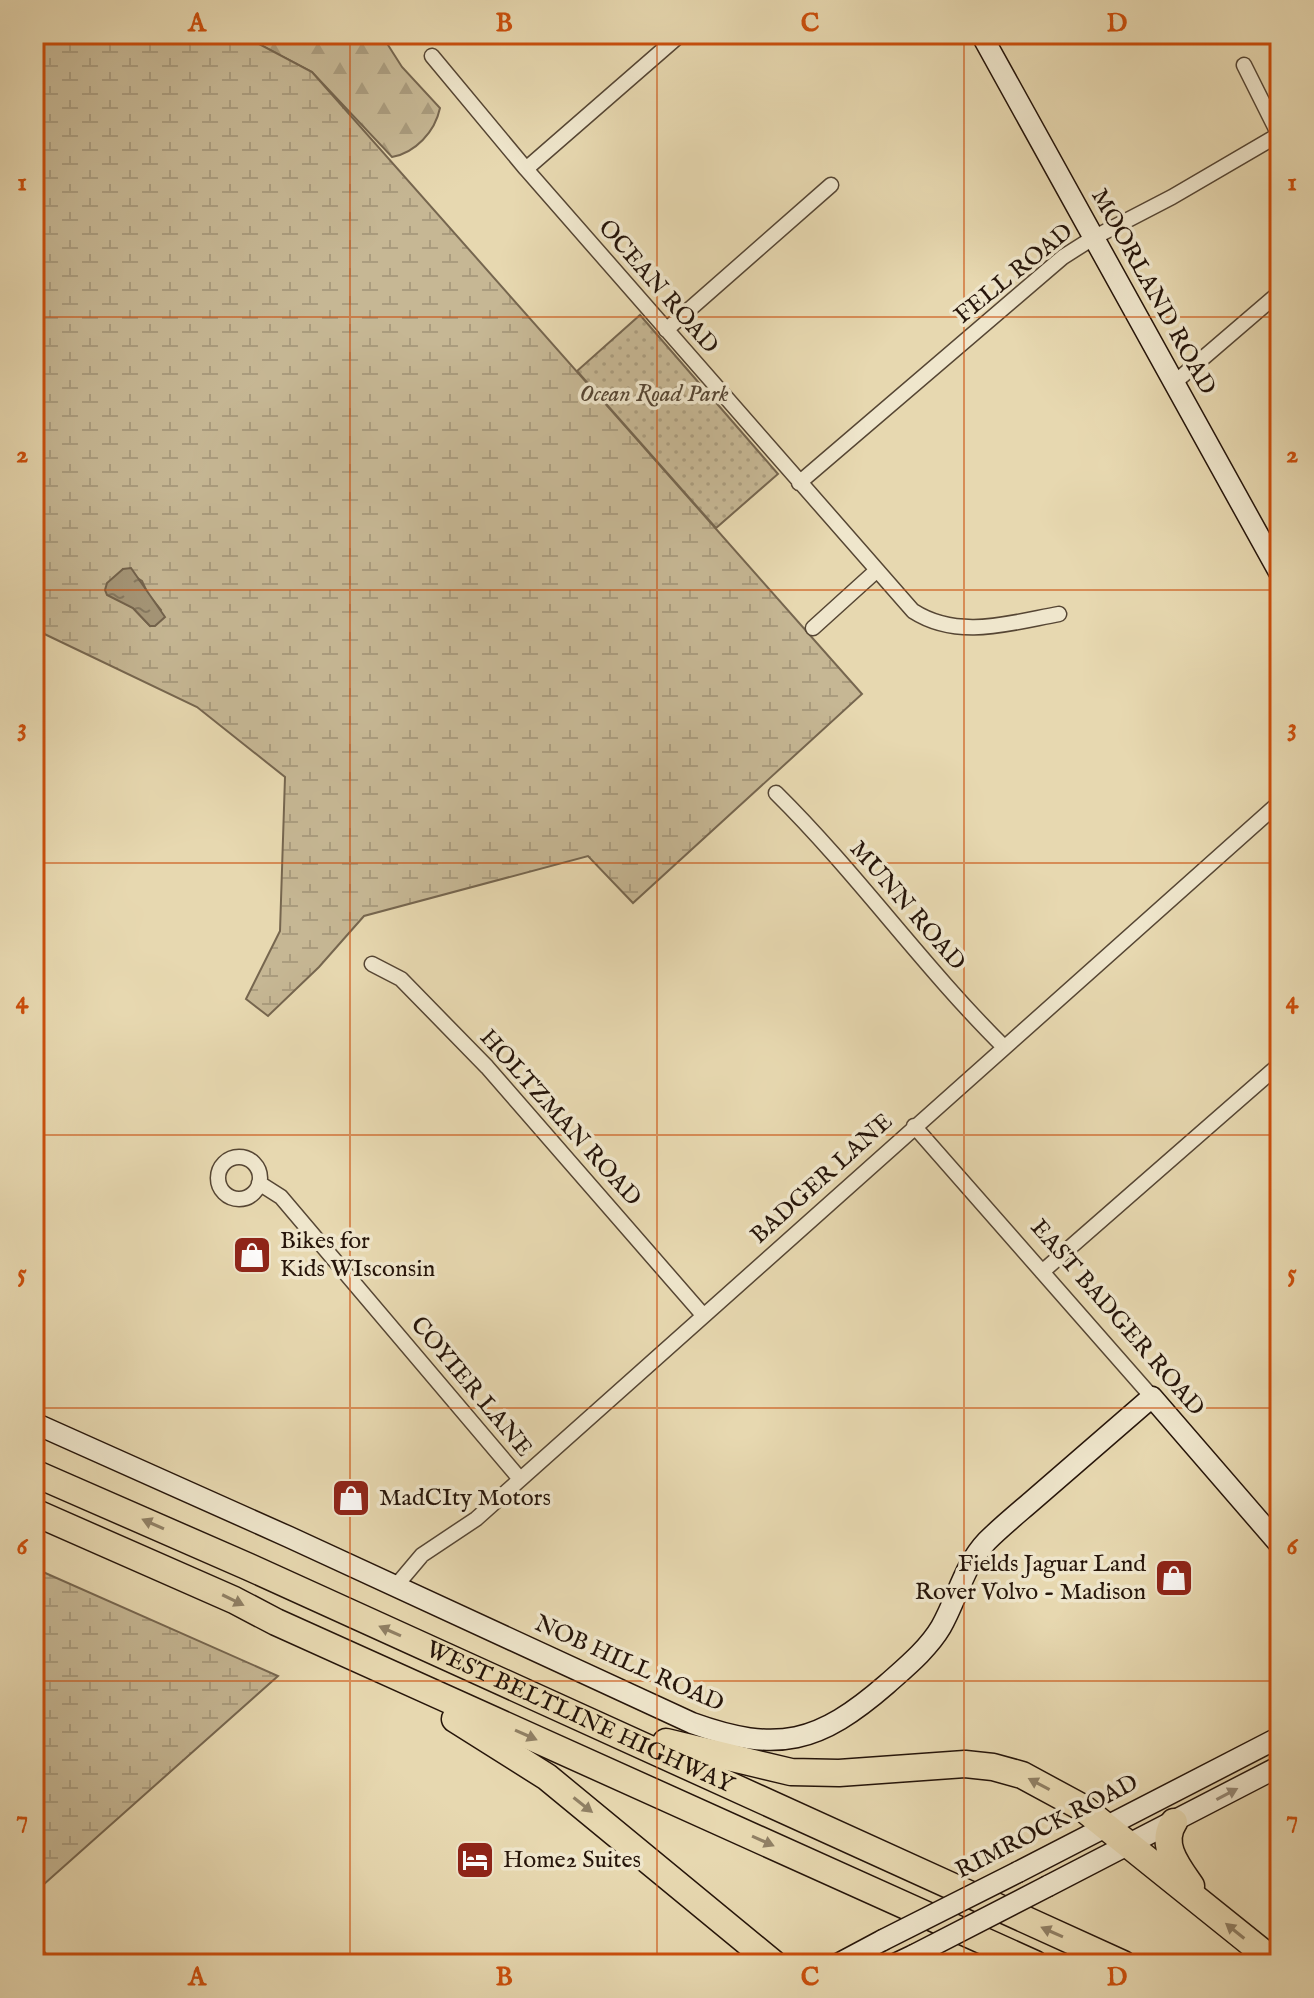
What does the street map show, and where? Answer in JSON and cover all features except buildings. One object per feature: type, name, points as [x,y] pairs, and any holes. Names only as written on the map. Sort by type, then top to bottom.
[{"type":"highway","name":"WEST BELTLINE HIGHWAY","points":[[34,1473],[1123,1964]]},
{"type":"highway","name":"WEST BELTLINE HIGHWAY","points":[[34,1512],[1035,1964]]},
{"type":"highway","points":[[276,1622],[476,1730],[547,1777],[774,1964]]},
{"type":"highway","points":[[589,1721],[716,1756],[791,1772],[839,1773],[965,1764],[1022,1775],[1083,1808],[1277,1964]]},
{"type":"highway","points":[[1174,1822],[1167,1840],[1173,1859],[1204,1906]]},
{"type":"highway","points":[[696,1900],[757,1964]]},
{"type":"street","points":[[526,169],[681,34]]},
{"type":"street","name":"MOORLAND ROAD","points":[[981,34],[1278,567]]},
{"type":"street","name":"OCEAN ROAD","points":[[432,56],[526,169],[913,611],[942,624],[970,629],[1059,614]]},
{"type":"street","points":[[1244,65],[1280,134]]},
{"type":"street","name":"FELL ROAD","points":[[799,483],[1063,257],[1280,134]]},
{"type":"street","points":[[666,330],[831,185]]},
{"type":"street","points":[[1174,383],[1280,292]]},
{"type":"street","points":[[813,628],[876,571]]},
{"type":"street","name":"MUNN ROAD","points":[[776,793],[810,826],[937,975],[1004,1047]]},
{"type":"street","name":"BADGER LANE","points":[[395,1587],[422,1555],[476,1519],[1280,802]]},
{"type":"street","name":"HOLTZMAN ROAD","points":[[372,964],[401,979],[466,1045],[703,1315]]},
{"type":"street","points":[[1042,1272],[1280,1064]]},
{"type":"street","name":"EAST BADGER ROAD","points":[[914,1126],[1280,1545]]},
{"type":"street","name":"COYIER LANE","points":[[259,1183],[281,1197],[520,1479]]},
{"type":"street","name":"NOB HILL ROAD","points":[[34,1423],[692,1723],[749,1739],[772,1740],[806,1735],[836,1724],[915,1659],[940,1628],[963,1576],[985,1543],[1152,1397]]},
{"type":"street","name":"RIMROCK ROAD","points":[[838,1964],[1280,1737]]},
{"type":"street","points":[[904,1959],[1280,1766]]},
{"type":"green space","points":[[34,34],[240,34],[312,72],[862,694],[633,903],[588,856],[364,916],[319,967],[268,1016],[246,999],[280,931],[285,777],[197,707],[34,629]],"holes":[[[123,569],[142,581],[161,610],[150,626],[133,608],[112,596],[116,578]]]},
{"type":"green space","points":[[240,34],[381,34],[402,67],[440,108],[434,125],[416,146],[392,157],[312,72]]},
{"type":"green space","name":"Ocean Road Park","points":[[640,315],[778,474],[716,528],[577,371]]},
{"type":"green space","points":[[34,1568],[278,1676],[34,1893]]},
{"type":"green space","points":[[34,1940],[55,1964],[34,1964]]},
{"type":"water","points":[[131,568],[165,617],[155,626],[150,626],[133,608],[107,595],[107,583],[123,569]]},
{"type":"place","name":"Bikes for Kids WIsconsin","points":[[252,1255]]},
{"type":"place","name":"MadCIty Motors","points":[[351,1498]]},
{"type":"place","name":"Fields Jaguar Land Rover Volvo - Madison","points":[[1174,1578]]},
{"type":"place","name":"Home2 Suites","points":[[475,1860]]}]
